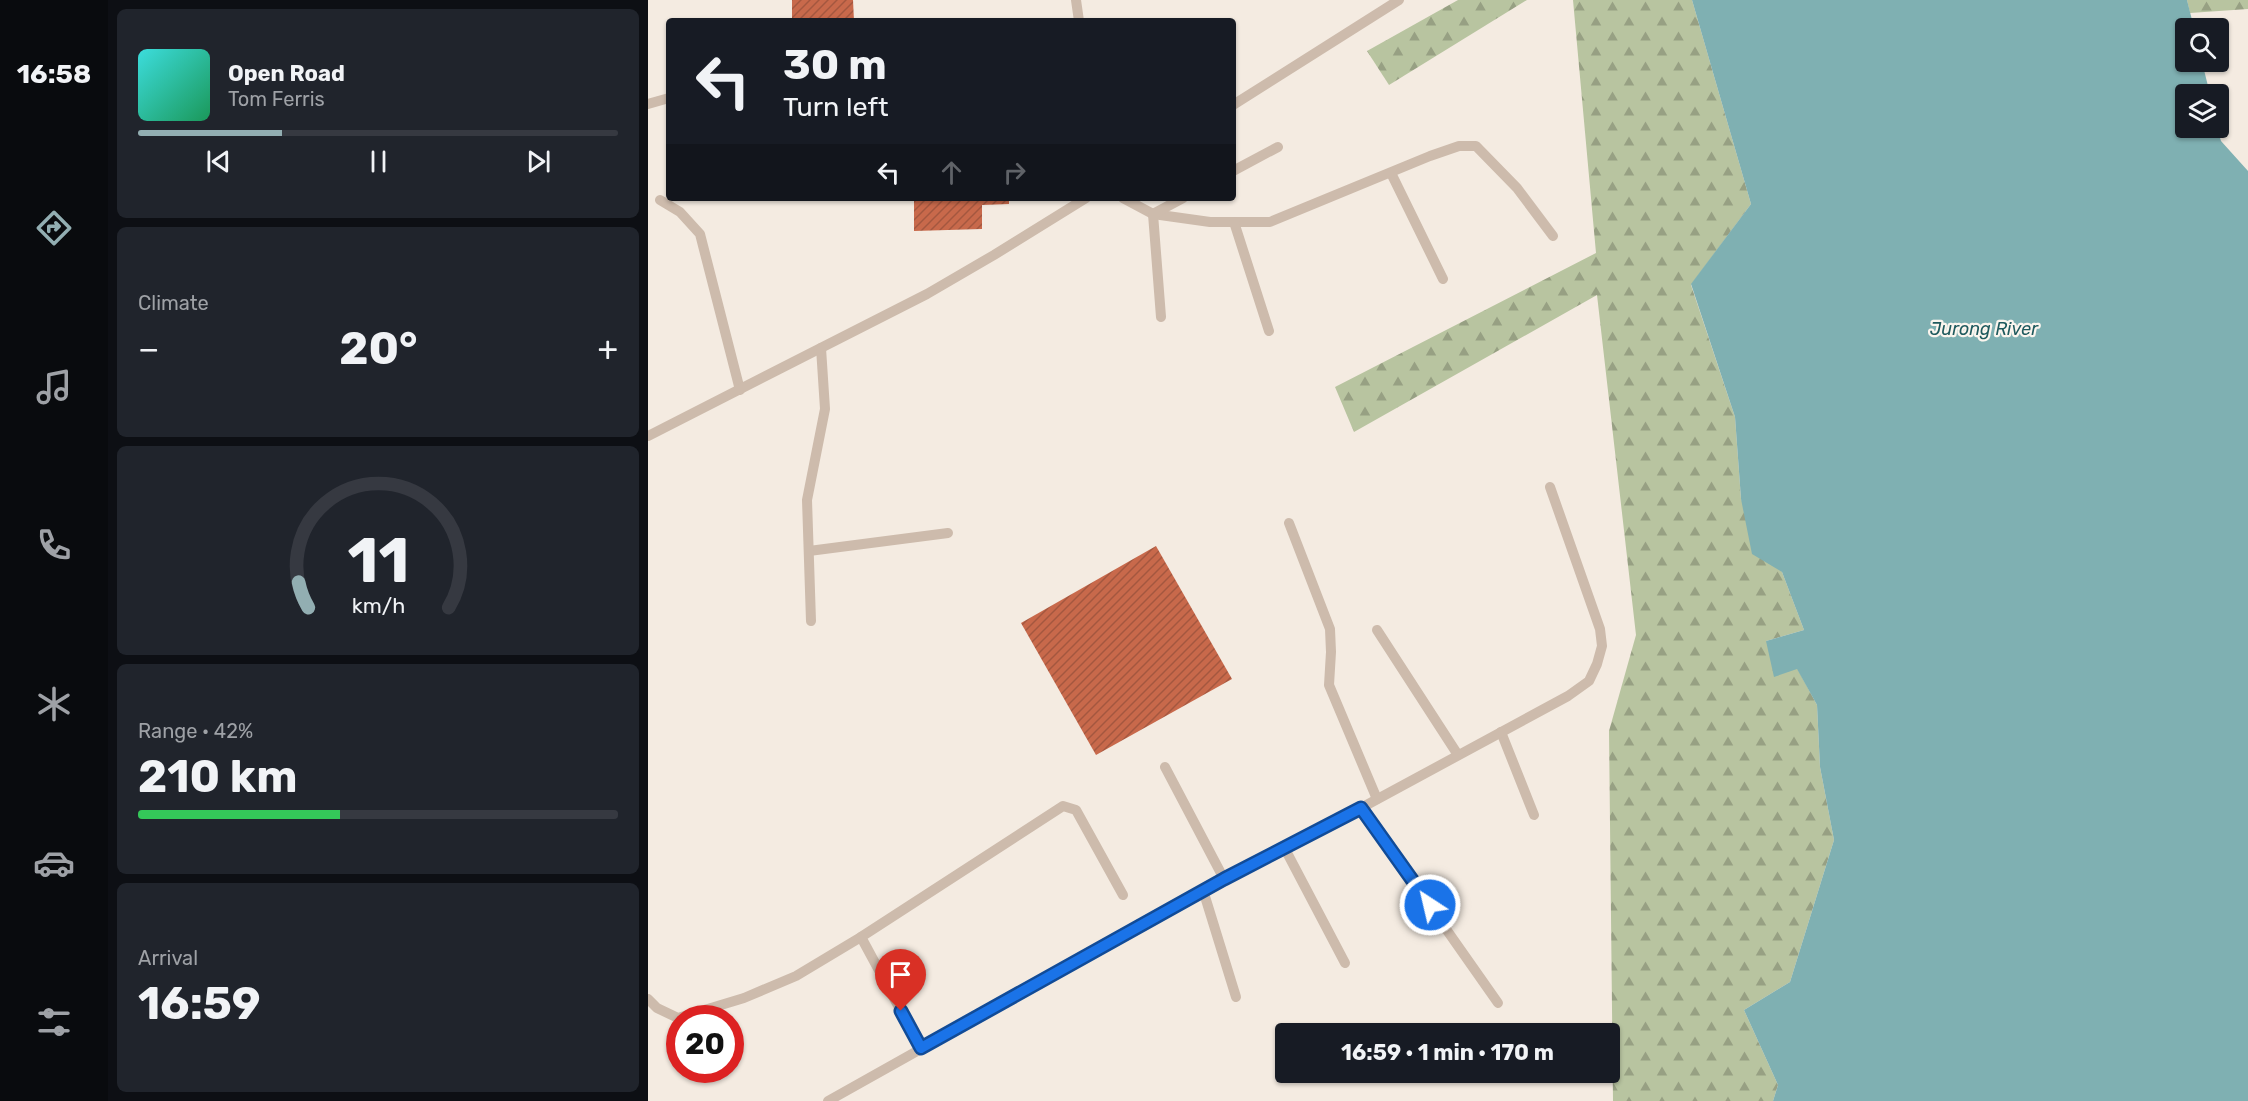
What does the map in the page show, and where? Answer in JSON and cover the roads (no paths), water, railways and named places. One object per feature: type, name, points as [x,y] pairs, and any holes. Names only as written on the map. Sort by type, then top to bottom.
[{"type":"lane","points":[[1076,0],[1079,18]]},
{"type":"lane","points":[[1236,103],[1384,4],[1400,0]]},
{"type":"lane","points":[[648,104],[666,99]]},
{"type":"lane","points":[[1129,201],[1153,214],[1210,222],[1270,222],[1460,146],[1476,146],[1516,188],[1553,236]]},
{"type":"lane","points":[[1236,169],[1278,147]]},
{"type":"lane","points":[[1390,173],[1443,279]]},
{"type":"lane","points":[[660,200],[680,212],[700,234],[740,390]]},
{"type":"lane","points":[[648,436],[927,294],[1081,201]]},
{"type":"lane","points":[[1153,214],[1177,201]]},
{"type":"lane","points":[[1153,214],[1161,317]]},
{"type":"lane","points":[[1234,222],[1269,331]]},
{"type":"lane","points":[[811,621],[807,500],[825,409],[821,348]]},
{"type":"lane","points":[[828,1101],[1203,890],[1568,696],[1589,681],[1602,645],[1600,629],[1550,487]]},
{"type":"lane","points":[[1289,523],[1330,628],[1329,685],[1377,799]]},
{"type":"lane","points":[[809,551],[948,533]]},
{"type":"lane","points":[[1377,630],[1458,755]]},
{"type":"lane","points":[[1501,732],[1534,815]]},
{"type":"lane","points":[[1165,767],[1224,879]]},
{"type":"lane","points":[[648,999],[657,1008],[678,1018],[744,998],[796,976],[1063,806],[1076,810],[1123,895]]},
{"type":"lane","points":[[1361,808],[1498,1003]]},
{"type":"lane","points":[[1284,847],[1345,963]]},
{"type":"lane","points":[[1203,890],[1236,997]]},
{"type":"lane","points":[[861,936],[921,1048]]},
{"type":"water","name":"Jurong River","points":[[1692,0],[2187,0],[2192,18],[2175,18],[2175,72],[2204,72],[2208,84],[2175,84],[2175,138],[2220,138],[2248,171],[2248,1101],[1773,1101],[1778,1085],[1744,1010],[1790,982],[1834,840],[1820,767],[1817,705],[1797,669],[1774,677],[1766,641],[1804,630],[1782,572],[1752,554],[1741,499],[1735,417],[1691,284],[1751,204]]}]
